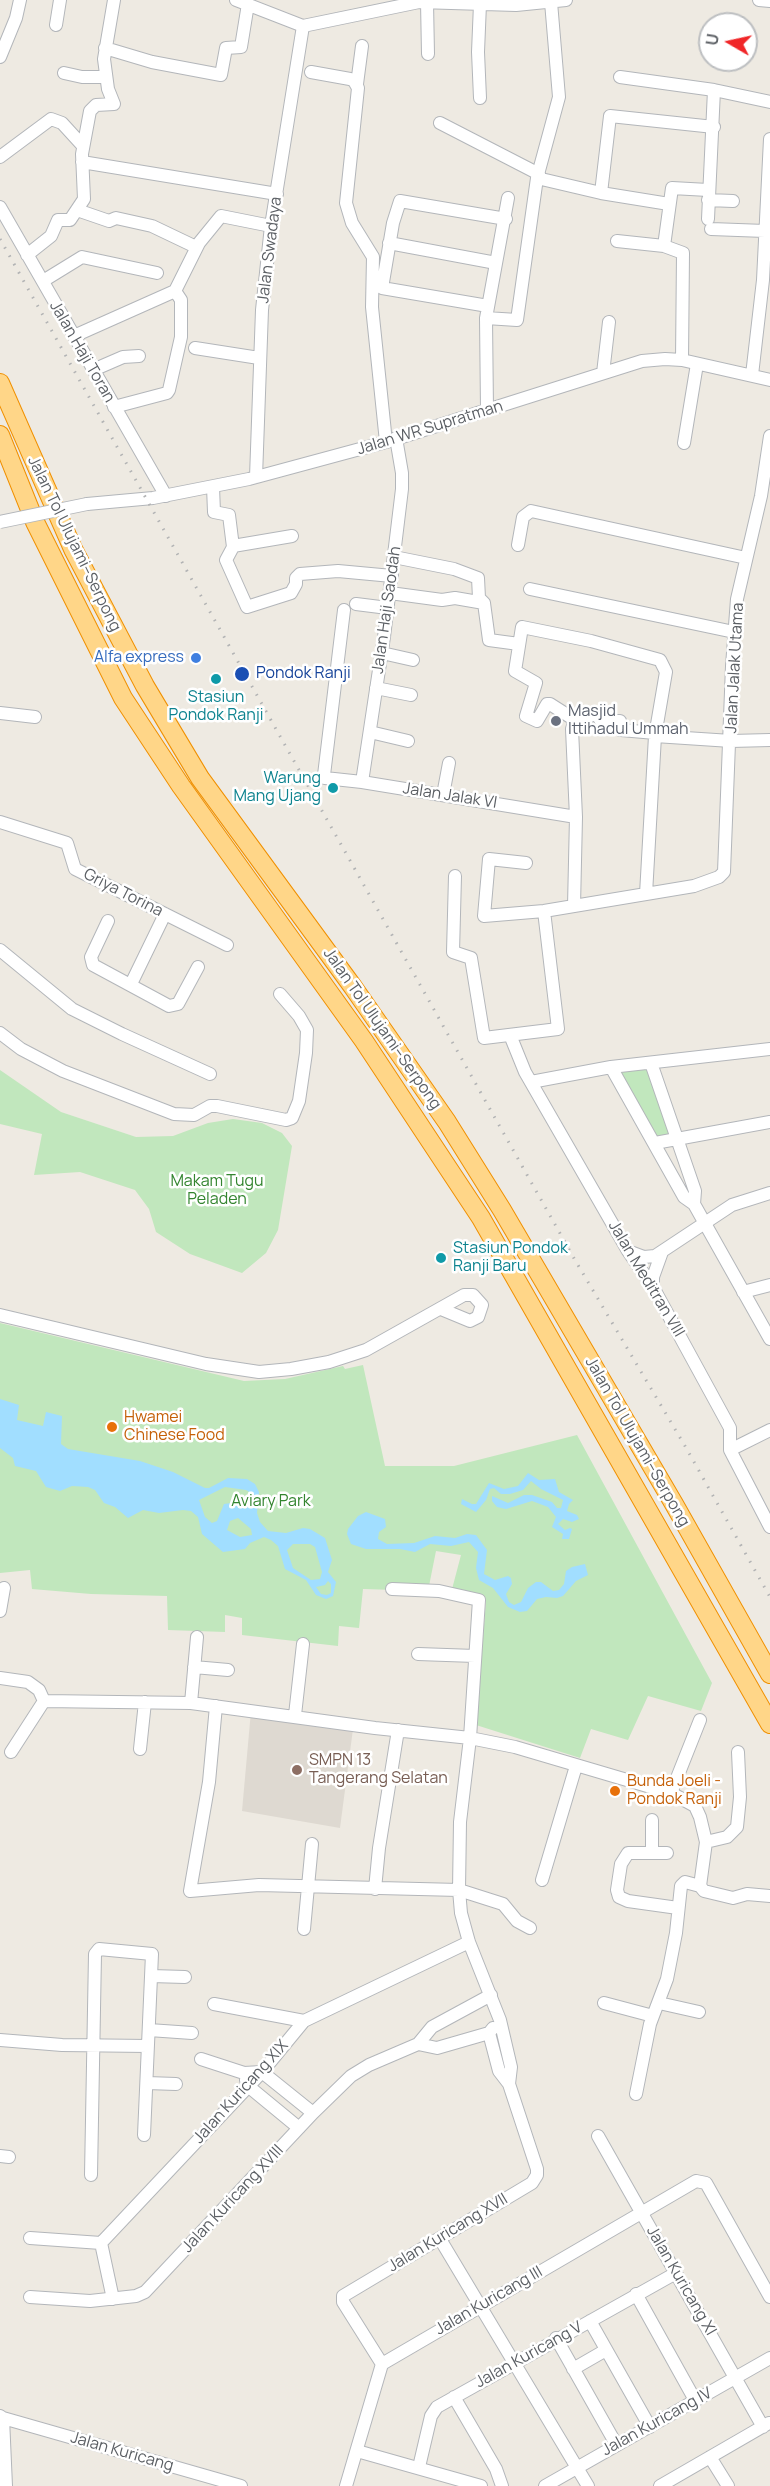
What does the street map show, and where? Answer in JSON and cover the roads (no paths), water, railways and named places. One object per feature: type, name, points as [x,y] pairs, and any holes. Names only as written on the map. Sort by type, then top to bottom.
[{"type":"highway","name":"Jalan Tol Ulujami–Serpong","points":[[0,383],[73,549],[145,686],[200,778],[353,987],[447,1122],[549,1291],[770,1674]]},
{"type":"highway","name":"Jalan Tol Ulujami–Serpong","points":[[0,435],[35,522],[123,698],[181,786],[364,1041],[482,1218],[770,1724]]},
{"type":"street","points":[[0,57],[16,18],[20,0]]},
{"type":"street","points":[[56,24],[60,0]]},
{"type":"street","points":[[27,255],[51,236],[58,220],[70,220],[84,196],[81,162],[90,111],[96,105],[114,104],[105,77],[105,48],[114,0]]},
{"type":"street","points":[[105,48],[152,62],[221,75],[227,47],[241,47],[242,2],[303,26],[427,2],[516,5],[566,0]]},
{"type":"street","points":[[759,0],[770,1]]},
{"type":"street","points":[[427,2],[428,54]]},
{"type":"street","points":[[506,219],[400,201],[389,243],[382,288],[517,321],[538,176],[559,96],[551,2]]},
{"type":"street","points":[[480,4],[478,52],[480,98]]},
{"type":"street","name":"Jalan Swadaya","points":[[256,477],[260,358],[271,226],[303,26]]},
{"type":"street","name":"Jalan Haji Saodah","points":[[362,46],[346,203],[348,214],[373,257],[372,308],[391,440],[402,473],[390,593],[362,782]]},
{"type":"street","points":[[311,72],[350,79],[357,84]]},
{"type":"street","points":[[64,73],[82,77],[105,77]]},
{"type":"street","points":[[621,77],[714,90],[770,102]]},
{"type":"street","points":[[714,90],[714,128],[708,195],[709,224],[765,231]]},
{"type":"street","points":[[601,193],[610,116],[714,128]]},
{"type":"street","points":[[0,157],[51,119],[62,123],[83,146]]},
{"type":"street","points":[[440,123],[538,176],[601,193],[669,204]]},
{"type":"street","points":[[752,375],[764,280],[770,139]]},
{"type":"street","points":[[81,162],[276,194]]},
{"type":"street","points":[[664,246],[671,191],[675,187],[733,201]]},
{"type":"street","points":[[487,410],[487,313],[506,219],[508,198]]},
{"type":"street","name":"Jalan Haji Toran","points":[[0,207],[166,496]]},
{"type":"street","points":[[77,210],[110,221],[116,218],[152,226],[196,247]]},
{"type":"street","points":[[74,336],[175,291],[196,247],[221,216],[271,226]]},
{"type":"street","points":[[617,241],[664,246],[679,251],[684,256],[682,360]]},
{"type":"street","points":[[389,243],[496,263]]},
{"type":"street","points":[[42,281],[82,257],[157,273]]},
{"type":"street","points":[[114,407],[167,393],[169,390],[181,337],[182,300],[175,291]]},
{"type":"street","points":[[603,373],[609,322]]},
{"type":"street","points":[[195,348],[260,358]]},
{"type":"street","points":[[93,370],[123,357],[139,357]]},
{"type":"street","name":"Jalan WR Supratman","points":[[0,522],[87,504],[166,496],[256,477],[391,440],[642,361],[665,358],[682,360],[770,380]]},
{"type":"street","points":[[684,443],[697,364]]},
{"type":"street","name":"Jalan Jalak Utama","points":[[646,894],[694,886],[719,877],[724,872],[737,599],[761,496],[770,436]]},
{"type":"street","points":[[213,487],[214,512],[229,513],[233,546],[225,560],[247,608],[291,593],[296,584],[296,578],[300,574],[338,571],[392,576]]},
{"type":"street","points":[[518,545],[523,516],[531,511],[746,558]]},
{"type":"street","points":[[233,546],[292,536]]},
{"type":"street","points":[[394,557],[454,569],[478,578],[479,598],[484,603],[489,640],[519,644]]},
{"type":"street","points":[[530,589],[734,632]]},
{"type":"street","points":[[390,593],[442,600],[455,598],[484,603]]},
{"type":"street","points":[[356,604],[388,608]]},
{"type":"street","name":"Jalan Jalak VI","points":[[344,610],[324,777],[576,817]]},
{"type":"street","points":[[526,862],[489,859],[483,915],[544,911],[574,906],[646,894],[655,734],[666,672],[660,660],[591,641],[522,627],[515,671],[536,683],[526,716],[537,721],[547,704],[550,704],[573,718],[576,817],[574,906]]},
{"type":"street","points":[[382,653],[413,660]]},
{"type":"street","points":[[376,688],[411,695]]},
{"type":"street","points":[[0,713],[35,717]]},
{"type":"street","points":[[574,730],[596,713],[601,721],[620,721],[621,730],[731,741],[770,740]]},
{"type":"street","points":[[370,732],[408,741]]},
{"type":"street","points":[[442,795],[449,763]]},
{"type":"street","name":"Griya Torina","points":[[0,822],[67,843],[71,849],[72,864],[75,869],[227,945]]},
{"type":"street","points":[[455,876],[453,952],[471,957],[483,1037],[558,1029],[544,911]]},
{"type":"street","points":[[131,984],[165,914]]},
{"type":"street","points":[[108,921],[91,961],[93,965],[169,1006],[174,1007],[178,1004],[198,967]]},
{"type":"street","points":[[0,950],[72,1008],[122,1034],[210,1074]]},
{"type":"street","points":[[0,1033],[21,1049],[63,1071],[174,1114],[194,1115],[210,1106],[217,1106],[286,1120],[292,1118],[299,1101],[307,1030],[299,1016],[280,994]]},
{"type":"street","name":"Jalan Meditran VIII","points":[[510,1035],[531,1082],[628,1251],[653,1287],[730,1428],[730,1450],[770,1527]]},
{"type":"street","points":[[531,1082],[611,1067],[770,1049]]},
{"type":"street","points":[[651,1063],[695,1191],[694,1204]]},
{"type":"street","points":[[611,1067],[684,1197],[694,1204],[770,1339]]},
{"type":"street","points":[[655,1143],[770,1122]]},
{"type":"street","points":[[628,1251],[644,1257],[655,1256],[732,1205],[770,1193]]},
{"type":"street","points":[[653,1287],[653,1277],[662,1252]]},
{"type":"street","points":[[743,1292],[770,1285]]},
{"type":"street","points":[[0,1315],[206,1364],[259,1372],[329,1362],[366,1350],[460,1298],[473,1295],[482,1305],[481,1314],[474,1320],[461,1318],[441,1309]]},
{"type":"street","points":[[460,1298],[456,1306],[461,1318]]},
{"type":"street","points":[[730,1450],[770,1430]]},
{"type":"street","points":[[0,1611],[4,1588]]},
{"type":"street","name":"Jalan Kuricang XVII","points":[[392,1589],[439,1591],[480,1600],[470,1738],[460,1822],[459,1890],[461,1913],[469,1942],[500,2020],[511,2067],[509,2084]]},
{"type":"street","points":[[191,1702],[197,1637]]},
{"type":"street","points":[[295,1715],[303,1644]]},
{"type":"street","points":[[418,1654],[475,1656]]},
{"type":"street","points":[[194,1667],[228,1670]]},
{"type":"street","points":[[0,1678],[28,1682],[39,1690],[44,1701]]},
{"type":"street","points":[[44,1701],[191,1702],[470,1738],[515,1748],[672,1793],[695,1806],[706,1842],[700,1886]]},
{"type":"street","points":[[11,1752],[44,1701]]},
{"type":"street","points":[[140,1749],[146,1702]]},
{"type":"street","points":[[216,1707],[208,1791],[190,1891],[259,1885],[459,1890],[503,1904],[518,1921],[530,1928]]},
{"type":"street","points":[[672,1793],[700,1720]]},
{"type":"street","points":[[375,1889],[379,1848],[398,1730]]},
{"type":"street","points":[[706,1842],[727,1837],[737,1827],[740,1797],[738,1752]]},
{"type":"street","points":[[542,1881],[576,1766]]},
{"type":"street","points":[[652,1820],[652,1853]]},
{"type":"street","points":[[304,1929],[312,1844]]},
{"type":"street","points":[[667,1853],[628,1853],[623,1858],[617,1890],[619,1897],[628,1902],[678,1908]]},
{"type":"street","points":[[636,2094],[653,2016],[667,1979],[682,1884],[685,1882],[700,1886],[704,1891],[733,1898],[747,1894],[770,1896]]},
{"type":"street","name":"Jalan Kuricang XIX","points":[[101,2243],[262,2073],[304,2021],[469,1942]]},
{"type":"street","points":[[92,2175],[95,1951],[103,1948],[153,1954],[144,2135]]},
{"type":"street","points":[[152,1976],[185,1977]]},
{"type":"street","name":"Jalan Kuricang XVIII","points":[[30,2297],[90,2301],[136,2296],[152,2287],[313,2113],[351,2076],[369,2065],[418,2044],[432,2027],[491,1995]]},
{"type":"street","points":[[604,2003],[653,2016]]},
{"type":"street","points":[[659,2003],[699,2012]]},
{"type":"street","points":[[214,2004],[304,2021]]},
{"type":"street","points":[[489,2033],[500,2020]]},
{"type":"street","points":[[149,2031],[192,2033]]},
{"type":"street","name":"Jalan Kuricang XVII","points":[[382,2364],[342,2298],[535,2179],[537,2169],[509,2084],[500,2072],[489,2033]]},
{"type":"street","name":"Jalan Kuricang XVIII","points":[[418,2044],[437,2048],[489,2033]]},
{"type":"street","points":[[0,2040],[148,2046]]},
{"type":"street","points":[[201,2059],[244,2073],[262,2073],[313,2113]]},
{"type":"street","points":[[244,2073],[248,2086],[299,2128]]},
{"type":"street","points":[[147,2083],[176,2084]]},
{"type":"street","name":"Jalan Kuricang XI","points":[[598,2136],[736,2378],[767,2425]]},
{"type":"street","name":"Jalan Kuricang III","points":[[382,2364],[696,2181],[706,2183],[770,2297]]},
{"type":"street","points":[[30,2238],[101,2243],[113,2299]]},
{"type":"street","points":[[440,2239],[588,2486]]},
{"type":"street","name":"Jalan Kuricang V","points":[[419,2467],[433,2411],[513,2362],[676,2273]]},
{"type":"street","points":[[636,2294],[694,2400]]},
{"type":"street","points":[[590,2321],[650,2427]]},
{"type":"street","points":[[556,2338],[616,2444]]},
{"type":"street","points":[[573,2369],[606,2350]]},
{"type":"street","name":"Jalan Kuricang IV","points":[[545,2486],[770,2358]]},
{"type":"street","points":[[346,2486],[382,2364]]},
{"type":"street","points":[[454,2397],[496,2469],[502,2486]]},
{"type":"street","points":[[2,2417],[6,2486]]},
{"type":"street","name":"Jalan Kuricang","points":[[2,2417],[241,2486]]},
{"type":"street","points":[[660,2486],[767,2425]]},
{"type":"street","points":[[357,2451],[482,2486]]},
{"type":"street","points":[[710,2457],[728,2486]]},
{"type":"water","points":[[0,1399],[19,1405],[17,1420],[43,1426],[46,1412],[62,1416],[61,1444],[68,1449],[140,1461],[173,1472],[205,1488],[228,1478],[247,1479],[255,1484],[259,1492],[257,1513],[260,1522],[268,1531],[286,1533],[303,1528],[310,1529],[325,1538],[332,1560],[328,1572],[336,1582],[333,1596],[326,1599],[316,1595],[306,1580],[285,1569],[278,1546],[271,1540],[264,1537],[250,1543],[245,1549],[223,1552],[202,1534],[198,1517],[191,1511],[159,1513],[143,1510],[128,1518],[115,1507],[104,1503],[95,1490],[88,1487],[72,1486],[60,1491],[46,1487],[36,1471],[15,1466],[13,1458],[0,1448]],"holes":[[[225,1487],[251,1493],[249,1504],[245,1509],[238,1502],[224,1504],[217,1521],[212,1523],[205,1517],[199,1500]],[[238,1518],[251,1529],[252,1535],[240,1537],[227,1530],[230,1521]],[[293,1544],[310,1544],[315,1547],[322,1572],[320,1579],[311,1580],[293,1568],[287,1550]],[[328,1581],[331,1584],[331,1593],[327,1595],[321,1594],[316,1587],[325,1585]]]},
{"type":"water","points":[[528,1473],[539,1480],[555,1479],[559,1492],[573,1500],[567,1511],[577,1515],[579,1519],[572,1522],[563,1519],[558,1524],[565,1530],[572,1529],[569,1539],[562,1539],[563,1534],[552,1527],[556,1517],[548,1507],[532,1501],[506,1509],[497,1507],[492,1501],[492,1496],[508,1503],[524,1495],[532,1495],[561,1508],[563,1500],[531,1481],[523,1490],[510,1494],[501,1494],[494,1488],[490,1489],[486,1500],[476,1512],[461,1504],[462,1499],[476,1504],[489,1483],[504,1489],[518,1486]]},
{"type":"water","points":[[366,1512],[385,1519],[386,1527],[379,1532],[378,1539],[387,1544],[414,1543],[435,1536],[455,1538],[467,1534],[476,1535],[487,1550],[484,1574],[495,1580],[508,1576],[511,1578],[512,1584],[506,1594],[509,1602],[514,1605],[521,1602],[528,1588],[536,1582],[541,1582],[553,1591],[559,1590],[564,1584],[566,1571],[572,1567],[585,1564],[588,1575],[576,1581],[563,1596],[537,1599],[527,1611],[520,1612],[508,1607],[493,1588],[479,1580],[476,1568],[478,1552],[469,1542],[451,1546],[430,1544],[415,1552],[400,1549],[366,1549],[351,1544],[347,1534],[348,1529],[358,1516]]},
{"type":"railway","points":[[0,239],[575,1260],[685,1446],[770,1597]]},
{"type":"place","name":"Alfa express","points":[[196,658]]},
{"type":"place","name":"Pondok Ranji","points":[[242,674]]},
{"type":"place","name":"Stasiun Pondok Ranji","points":[[216,679]]},
{"type":"place","name":"Masjid Ittihadul Ummah","points":[[556,721]]},
{"type":"place","name":"Warung Mang Ujang","points":[[333,788]]},
{"type":"place","name":"Stasiun Pondok Ranji Baru","points":[[441,1258]]},
{"type":"place","name":"Hwamei Chinese Food","points":[[112,1427]]},
{"type":"place","name":"SMPN 13 Tangerang Selatan","points":[[297,1770]]},
{"type":"place","name":"Bunda Joeli - Pondok Ranji","points":[[615,1791]]},
{"type":"park label","name":"Makam Tugu Peladen","points":[[217,1191]]},
{"type":"park label","name":"Aviary Park","points":[[271,1502]]}]
